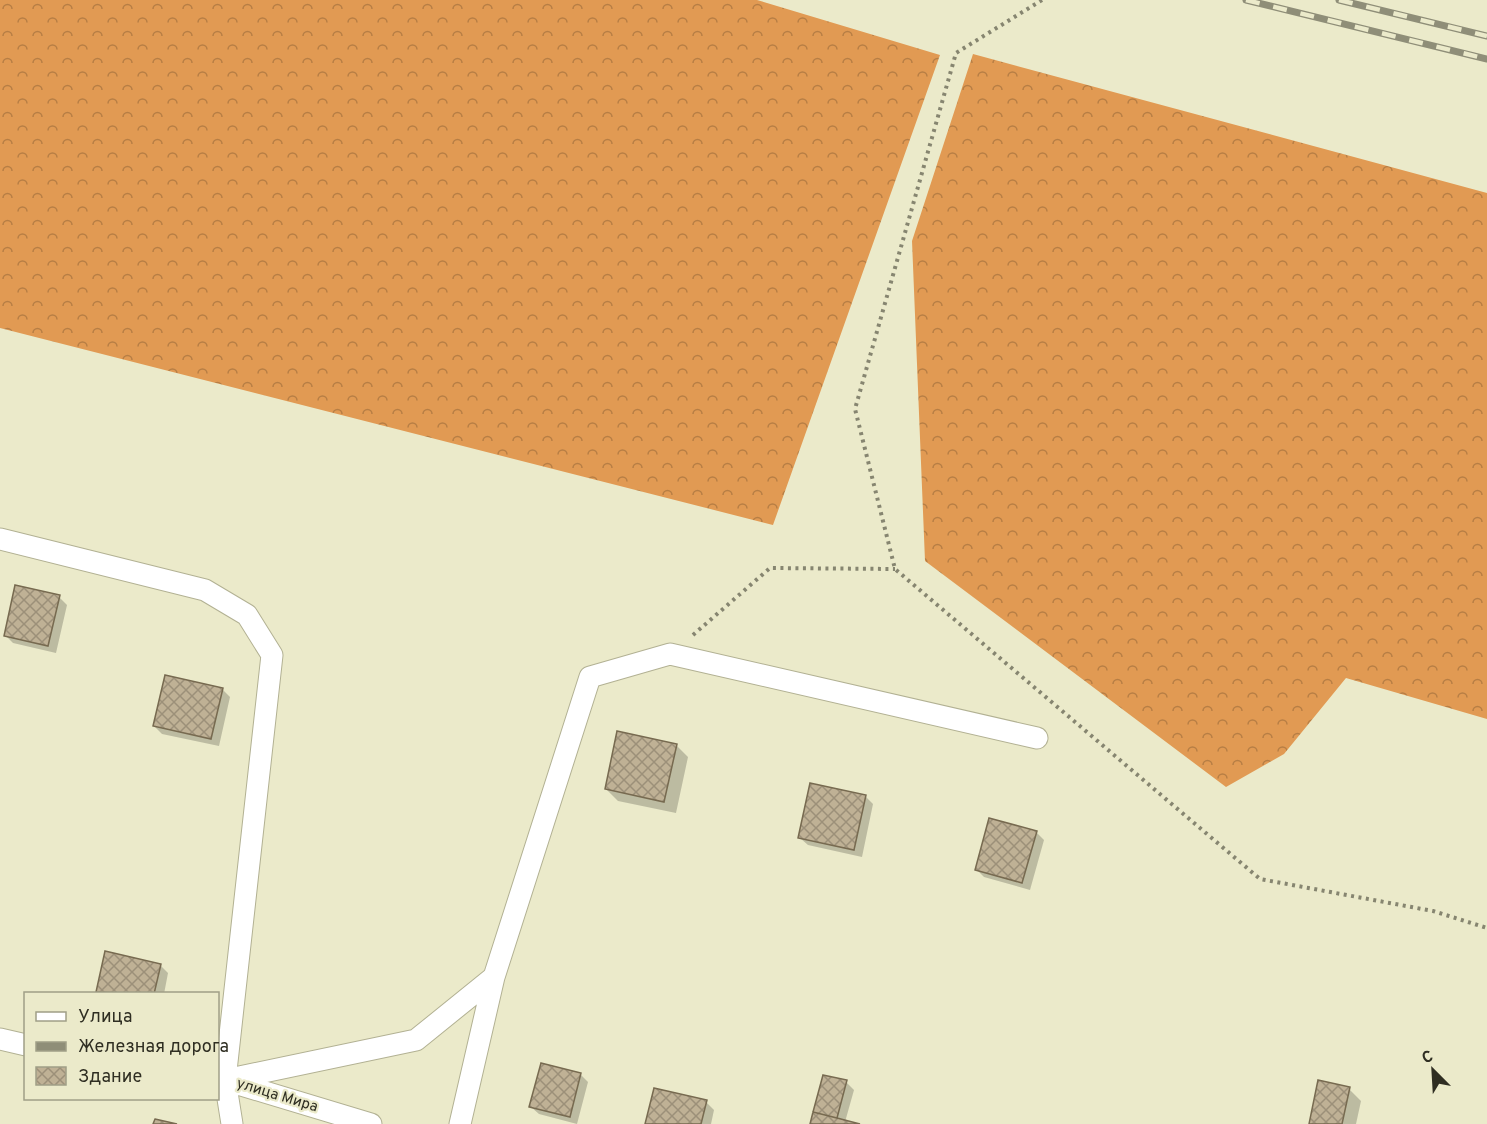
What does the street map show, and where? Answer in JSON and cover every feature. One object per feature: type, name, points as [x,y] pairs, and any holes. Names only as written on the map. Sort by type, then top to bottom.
[{"type":"street","points":[[0,539],[205,590],[247,615],[272,655],[221,1080],[232,1124]]},
{"type":"street","points":[[460,1124],[494,977],[590,677],[670,654],[1037,738]]},
{"type":"street","points":[[221,1080],[416,1040],[494,977]]},
{"type":"street","points":[[0,1039],[24,1045]]},
{"type":"street","name":"улица Мира","points":[[221,1080],[371,1124]]},
{"type":"path","points":[[1042,0],[956,53],[855,409],[895,569],[1260,879],[1432,911],[1487,928]]},
{"type":"path","points":[[670,654],[771,568],[895,569]]},
{"type":"green space","points":[[0,0],[757,0],[940,55],[773,525],[0,328]]},
{"type":"green space","points":[[973,54],[1487,193],[1487,719],[1346,678],[1284,754],[1226,787],[925,561],[912,241]]},
{"type":"building","points":[[15,585],[60,595],[48,646],[4,636]]},
{"type":"building","points":[[165,675],[223,688],[211,739],[153,726]]},
{"type":"building","points":[[617,731],[677,744],[664,802],[605,789]]},
{"type":"building","points":[[810,783],[866,795],[854,850],[798,838]]},
{"type":"building","points":[[989,818],[1037,831],[1022,883],[975,870]]},
{"type":"building","points":[[105,951],[161,964],[154,992],[96,992]]},
{"type":"building","points":[[541,1063],[581,1073],[570,1117],[529,1107]]},
{"type":"building","points":[[823,1075],[847,1080],[837,1118],[813,1112]]},
{"type":"building","points":[[1318,1080],[1350,1087],[1342,1124],[1309,1124]]},
{"type":"building","points":[[654,1088],[707,1100],[701,1124],[645,1124]]},
{"type":"building","points":[[813,1112],[837,1118],[860,1124],[810,1124]]},
{"type":"building","points":[[155,1119],[177,1124],[153,1124]]},
{"type":"railway","points":[[1246,0],[1487,59]]},
{"type":"railway","points":[[1339,0],[1487,36]]}]
